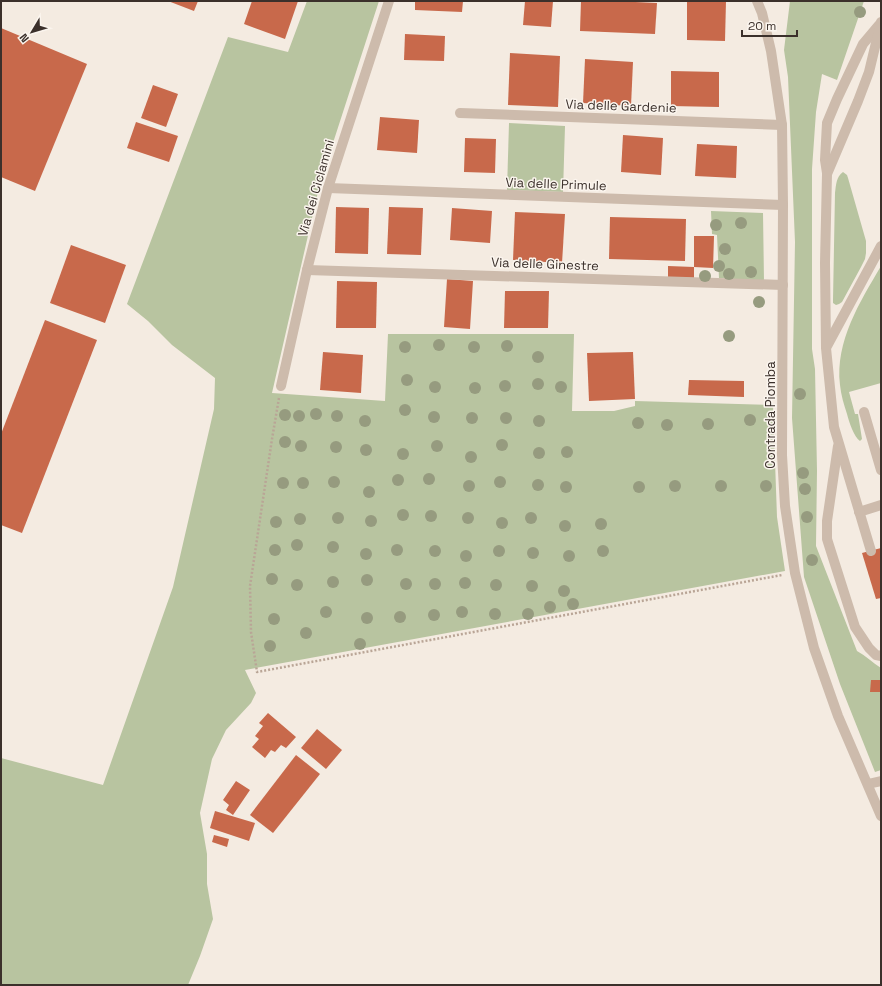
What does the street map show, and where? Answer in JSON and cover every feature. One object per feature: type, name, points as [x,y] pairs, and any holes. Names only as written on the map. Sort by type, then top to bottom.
[{"type":"street","name":"Via dei Ciclamini","points":[[281,386],[307,270],[328,188],[390,1]]},
{"type":"street","name":"Contrada Piomba","points":[[757,1],[762,13],[771,51],[782,126],[782,455],[786,506],[795,573],[814,648],[838,716],[881,816]]},
{"type":"street","points":[[827,174],[869,72],[881,23]]},
{"type":"street","points":[[871,551],[834,427],[826,348],[825,263],[827,174],[825,160],[827,123],[863,44],[881,23]]},
{"type":"street","name":"Via delle Gardenie","points":[[460,113],[782,126]]},
{"type":"street","name":"Via delle Primule","points":[[328,188],[783,205]]},
{"type":"street","points":[[826,348],[881,246]]},
{"type":"street","name":"Via delle Ginestre","points":[[307,270],[783,285]]},
{"type":"street","points":[[864,412],[881,470]]},
{"type":"street","points":[[839,443],[827,521],[827,539],[855,627],[869,648],[876,655],[881,656]]},
{"type":"street","points":[[859,512],[881,506]]},
{"type":"street","points":[[868,784],[881,781]]},
{"type":"path","points":[[281,386],[250,586],[250,632],[257,672],[795,573]]},
{"type":"green space","points":[[307,1],[379,1],[320,183],[272,393],[385,401],[388,334],[574,334],[572,411],[614,411],[635,406],[635,401],[773,405],[777,517],[785,571],[245,670],[256,693],[251,703],[226,730],[212,759],[200,813],[207,854],[207,884],[213,919],[188,985],[1,985],[1,758],[103,785],[173,587],[214,409],[215,378],[172,345],[148,321],[127,304],[228,37],[288,52]]},
{"type":"green space","points":[[790,1],[864,1],[837,80],[822,74],[816,112],[812,169],[812,349],[815,369],[817,471],[816,546],[857,651],[881,668],[881,770],[875,772],[840,684],[804,577],[792,418],[795,242],[788,77],[784,50]]},
{"type":"green space","points":[[509,123],[565,126],[563,192],[507,190]]},
{"type":"green space","points":[[843,172],[848,178],[866,241],[866,253],[865,259],[842,302],[836,305],[833,303],[835,193],[836,184]]},
{"type":"green space","points":[[711,211],[763,213],[764,281],[719,278],[717,235],[712,234]]},
{"type":"green space","points":[[881,266],[881,383],[849,392],[855,414],[858,414],[862,439],[860,441],[852,429],[849,421],[842,396],[839,369],[841,353],[851,322],[857,308]]},
{"type":"building","points":[[168,1],[198,1],[194,11]]},
{"type":"building","points":[[252,1],[298,1],[285,39],[244,24]]},
{"type":"building","points":[[415,1],[463,1],[462,12],[415,10]]},
{"type":"building","points":[[525,1],[553,1],[551,27],[523,25]]},
{"type":"building","points":[[581,1],[657,3],[655,34],[580,31]]},
{"type":"building","points":[[687,1],[726,1],[725,41],[687,40]]},
{"type":"building","points":[[1,28],[87,64],[35,191],[1,177]]},
{"type":"building","points":[[405,34],[445,36],[444,61],[404,60]]},
{"type":"building","points":[[510,53],[560,56],[558,107],[508,105]]},
{"type":"building","points":[[585,59],[633,62],[631,106],[583,103]]},
{"type":"building","points":[[671,71],[719,72],[719,107],[671,106]]},
{"type":"building","points":[[153,85],[178,94],[166,127],[141,118]]},
{"type":"building","points":[[380,117],[419,120],[417,153],[377,150]]},
{"type":"building","points":[[136,122],[178,136],[169,162],[127,148]]},
{"type":"building","points":[[623,135],[663,138],[661,175],[621,172]]},
{"type":"building","points":[[465,138],[496,139],[495,173],[464,172]]},
{"type":"building","points":[[697,144],[737,146],[736,178],[695,176]]},
{"type":"building","points":[[336,207],[369,208],[368,254],[335,253]]},
{"type":"building","points":[[389,207],[423,208],[421,255],[387,254]]},
{"type":"building","points":[[452,208],[492,211],[490,243],[450,240]]},
{"type":"building","points":[[515,212],[565,214],[562,263],[513,260]]},
{"type":"building","points":[[610,217],[686,219],[685,261],[609,259]]},
{"type":"building","points":[[694,236],[714,236],[713,268],[694,267]]},
{"type":"building","points":[[71,245],[126,265],[105,323],[50,303]]},
{"type":"building","points":[[668,266],[694,267],[694,278],[668,277]]},
{"type":"building","points":[[447,279],[473,281],[470,329],[444,327]]},
{"type":"building","points":[[337,281],[377,282],[376,328],[336,328]]},
{"type":"building","points":[[505,291],[549,291],[548,328],[504,328]]},
{"type":"building","points":[[45,320],[97,340],[22,533],[1,525],[1,434]]},
{"type":"building","points":[[323,352],[363,355],[361,393],[320,390]]},
{"type":"building","points":[[633,352],[635,399],[589,401],[587,353]]},
{"type":"building","points":[[689,380],[744,381],[744,397],[688,395]]},
{"type":"building","points":[[881,548],[881,598],[876,599],[862,553]]},
{"type":"building","points":[[871,680],[881,680],[881,692],[870,692]]},
{"type":"building","points":[[268,713],[296,737],[286,748],[281,745],[275,752],[271,750],[265,758],[252,747],[259,739],[255,736],[263,726],[259,723]]},
{"type":"building","points":[[317,729],[342,750],[326,769],[301,748]]},
{"type":"building","points":[[296,755],[320,774],[273,833],[250,815]]},
{"type":"building","points":[[236,781],[250,790],[233,815],[226,810],[229,805],[223,800]]},
{"type":"building","points":[[215,811],[255,823],[249,841],[210,828]]},
{"type":"building","points":[[214,835],[229,839],[227,847],[212,842]]}]
